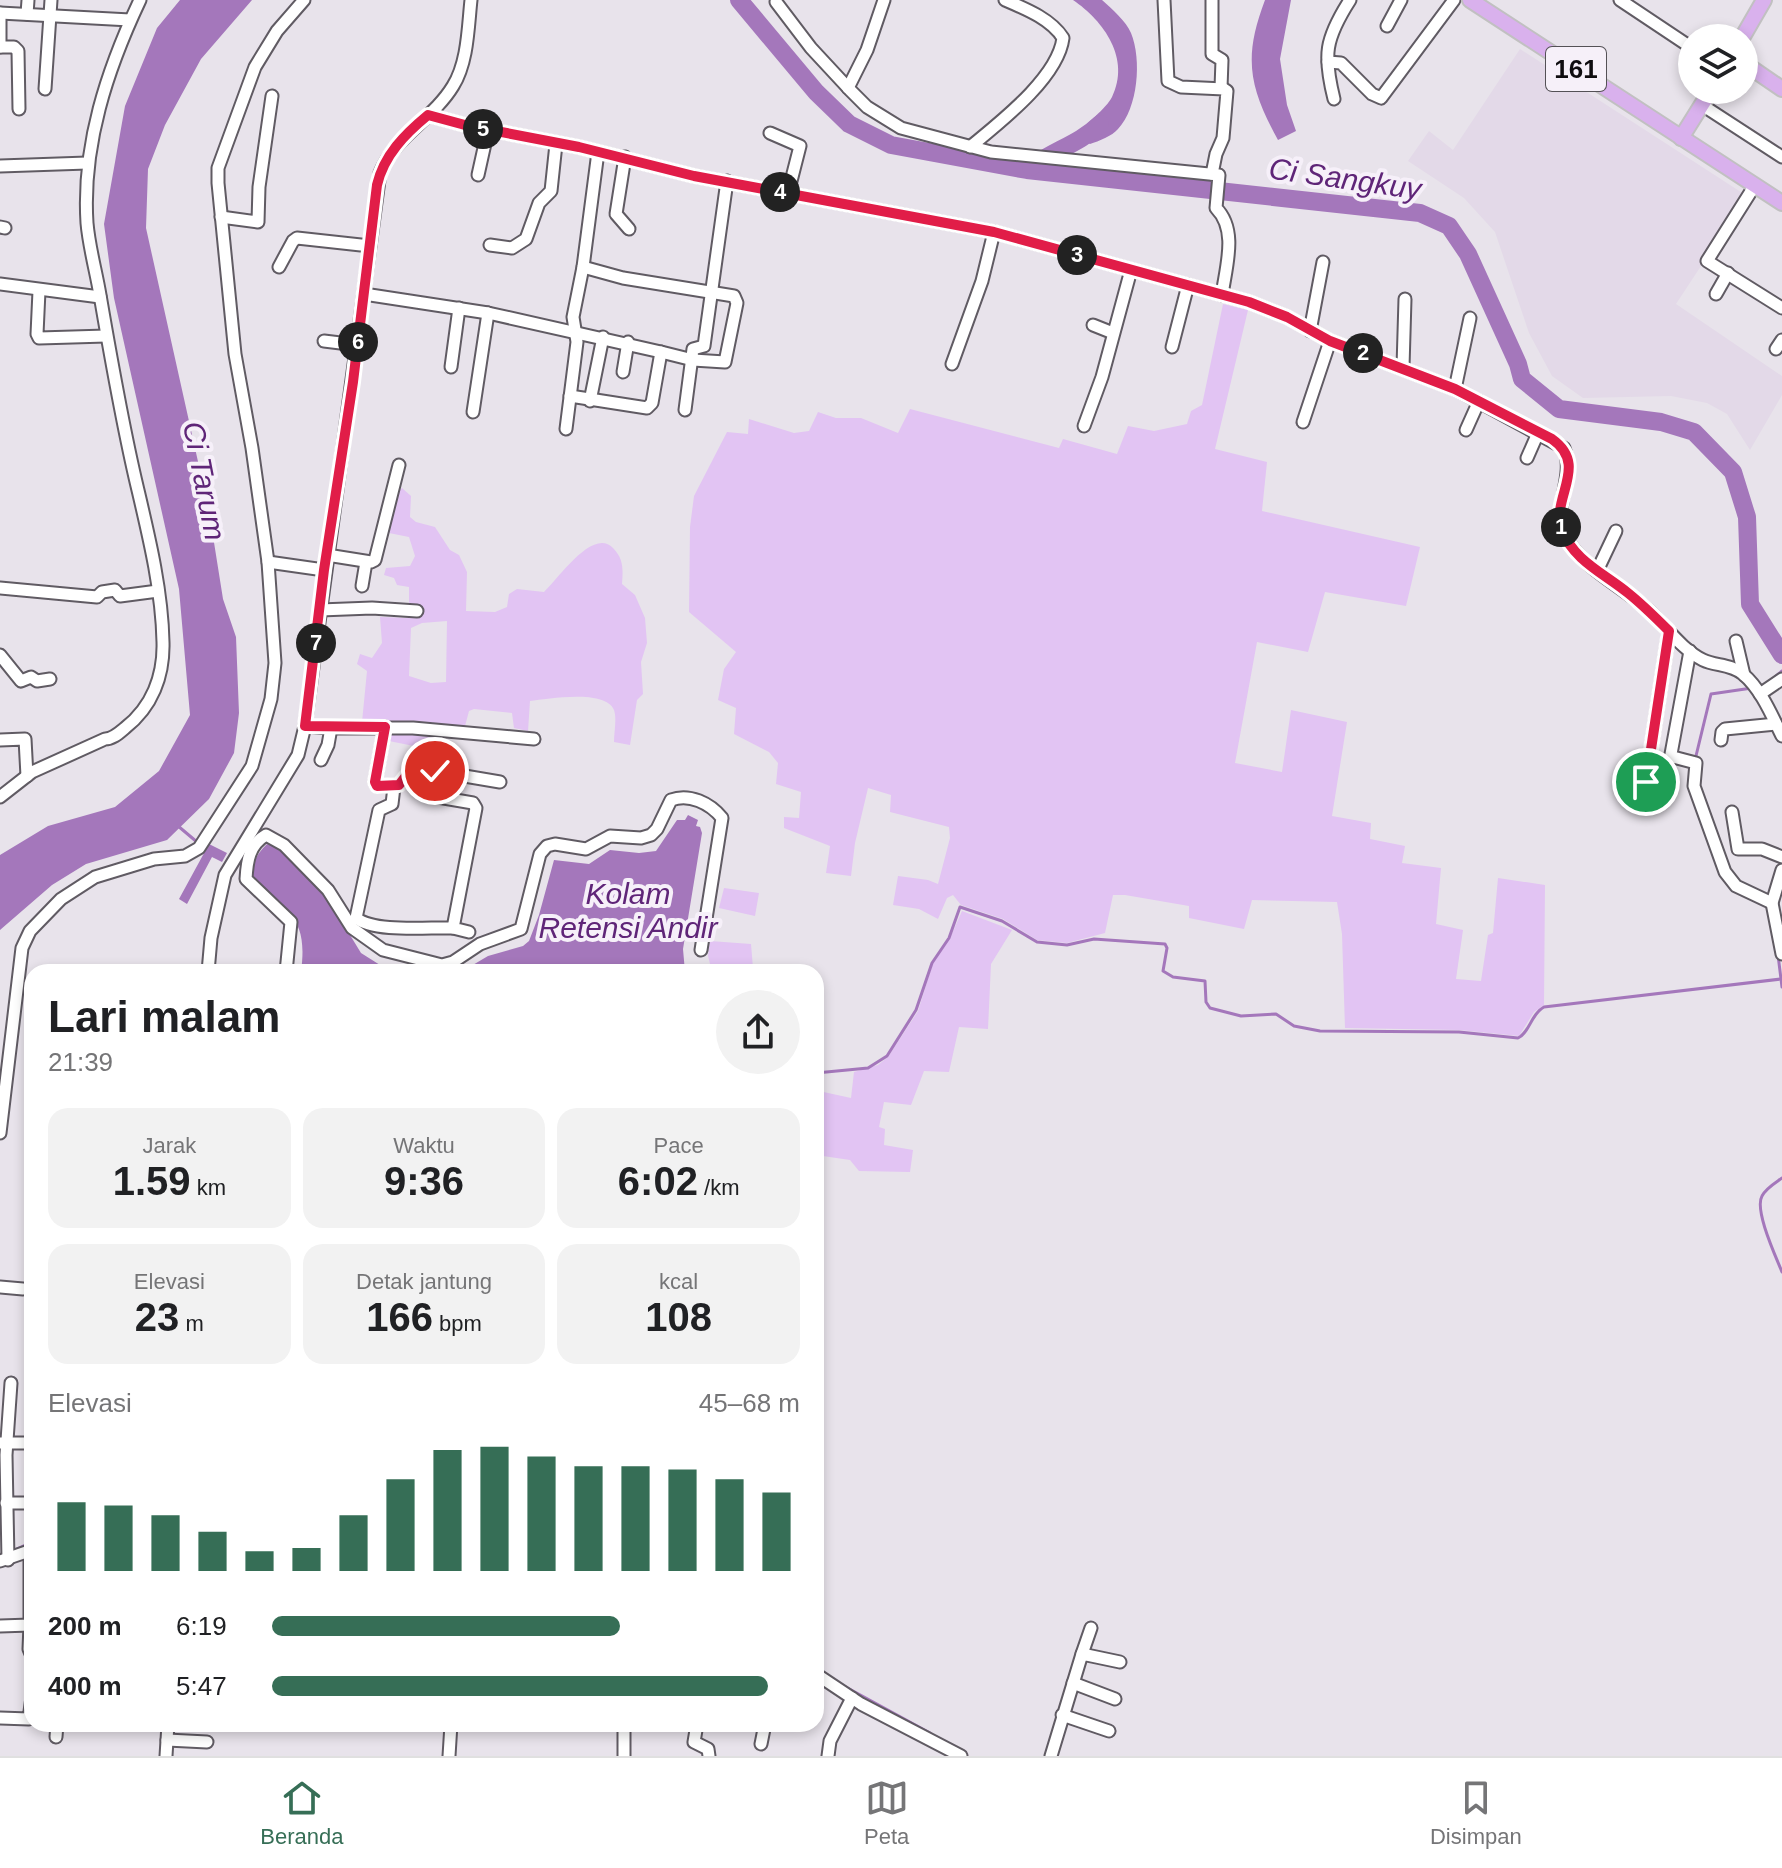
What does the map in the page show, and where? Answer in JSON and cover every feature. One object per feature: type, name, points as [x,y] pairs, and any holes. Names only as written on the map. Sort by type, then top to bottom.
[{"type":"main road","name":"161","points":[[1470,0],[1782,203]]},
{"type":"main road","points":[[1749,24],[1760,1]]},
{"type":"main road","points":[[1758,73],[1782,89]]},
{"type":"main road","points":[[1681,138],[1702,105]]},
{"type":"street","points":[[27,14],[28,0]]},
{"type":"street","points":[[45,89],[51,0]]},
{"type":"street","points":[[0,797],[27,776],[56,760],[110,739],[144,711],[155,691],[161,665],[163,644],[158,591],[106,336],[87,224],[87,163],[108,79],[140,0]]},
{"type":"street","points":[[2,1123],[22,948],[30,931],[61,899],[95,877],[154,859],[195,852],[252,766],[271,699],[275,663],[268,562],[235,354],[218,168],[263,50],[304,0]]},
{"type":"street","points":[[209,964],[211,938],[225,875],[298,755],[305,726],[377,185],[385,160],[454,85],[462,65],[471,0]]},
{"type":"street","points":[[848,88],[867,50],[884,0]]},
{"type":"street","points":[[970,147],[1032,92],[1061,51],[1063,38],[1058,31],[1032,12],[1005,0]]},
{"type":"street","points":[[1164,0],[1168,81],[1181,87],[1221,88],[1227,91],[1223,138],[1216,154],[1216,208],[1225,216],[1228,233],[1222,295]]},
{"type":"street","points":[[1212,0],[1212,54],[1222,60],[1221,88]]},
{"type":"street","points":[[1334,99],[1328,62],[1329,37],[1350,0]]},
{"type":"street","points":[[1387,26],[1401,0]]},
{"type":"street","points":[[1328,62],[1341,63],[1372,94],[1381,98],[1454,0]]},
{"type":"street","points":[[1620,0],[1678,39]]},
{"type":"street","points":[[776,2],[811,48],[848,88],[867,107],[901,128],[970,147],[1216,176]]},
{"type":"street","points":[[19,109],[18,51],[14,47],[0,47],[0,13],[130,20]]},
{"type":"street","points":[[221,217],[258,222],[259,187],[272,96]]},
{"type":"street","points":[[1702,105],[1782,157]]},
{"type":"street","points":[[428,115],[625,157],[694,176],[994,232],[1258,305],[1330,341],[1455,389],[1564,448],[1568,458],[1562,531],[1575,552],[1626,591],[1690,651],[1705,661],[1734,668],[1744,675],[1763,692],[1782,736]]},
{"type":"street","points":[[478,175],[488,130]]},
{"type":"street","points":[[770,133],[800,146],[788,193]]},
{"type":"street","points":[[490,245],[512,248],[526,239],[539,203],[551,191],[556,144]]},
{"type":"street","points":[[566,429],[577,342],[573,317],[598,152]]},
{"type":"street","points":[[625,157],[616,214],[629,229]]},
{"type":"street","points":[[0,166],[87,163]]},
{"type":"street","points":[[685,410],[693,349],[704,346],[727,181]]},
{"type":"street","points":[[1755,185],[1707,259],[1782,308]]},
{"type":"street","points":[[952,364],[982,281],[994,232]]},
{"type":"street","points":[[279,267],[297,238],[370,246]]},
{"type":"street","points":[[1310,331],[1323,262]]},
{"type":"street","points":[[364,294],[488,313],[628,342],[693,360],[724,363],[737,300],[734,296],[623,278],[583,267]]},
{"type":"street","points":[[1084,426],[1102,377],[1131,270]]},
{"type":"street","points":[[1716,294],[1728,273]]},
{"type":"street","points":[[0,284],[100,297]]},
{"type":"street","points":[[1172,347],[1188,285]]},
{"type":"street","points":[[39,291],[39,338],[106,336]]},
{"type":"street","points":[[1403,367],[1405,299]]},
{"type":"street","points":[[451,367],[459,308]]},
{"type":"street","points":[[473,412],[488,313]]},
{"type":"street","points":[[1455,389],[1470,318]]},
{"type":"street","points":[[1093,325],[1113,333]]},
{"type":"street","points":[[590,401],[603,337]]},
{"type":"street","points":[[324,341],[357,345]]},
{"type":"street","points":[[1303,422],[1330,341]]},
{"type":"street","points":[[623,372],[628,342]]},
{"type":"street","points":[[570,396],[642,409],[650,406],[661,352]]},
{"type":"street","points":[[1466,430],[1479,401]]},
{"type":"street","points":[[1527,458],[1538,433]]},
{"type":"street","points":[[327,555],[366,562],[373,562],[378,556],[399,465]]},
{"type":"street","points":[[1597,571],[1616,531]]},
{"type":"street","points":[[268,562],[324,570]]},
{"type":"street","points":[[362,586],[366,562]]},
{"type":"street","points":[[0,588],[97,597],[102,592],[114,590],[120,596],[158,591]]},
{"type":"street","points":[[320,610],[372,608],[417,611]]},
{"type":"street","points":[[1646,782],[1669,631]]},
{"type":"street","points":[[1736,641],[1744,675]]},
{"type":"street","points":[[1690,651],[1671,754],[1696,763],[1694,786],[1725,872],[1736,886],[1772,903]]},
{"type":"street","points":[[0,655],[21,681],[31,677],[37,681],[50,679]]},
{"type":"street","points":[[1763,692],[1782,679]]},
{"type":"street","points":[[1721,740],[1725,729],[1776,724]]},
{"type":"street","points":[[305,726],[385,727],[534,739]]},
{"type":"street","points":[[385,727],[375,782],[377,786],[394,787],[401,784],[406,776],[427,779],[434,771],[468,774],[500,782]]},
{"type":"street","points":[[321,760],[331,728]]},
{"type":"street","points":[[0,740],[25,739],[27,776]]},
{"type":"street","points":[[394,787],[392,804],[379,810],[356,918],[361,922],[394,927],[453,928],[469,932]]},
{"type":"street","points":[[432,796],[473,803],[476,808],[453,928]]},
{"type":"street","points":[[446,964],[480,944],[521,929],[540,854],[547,846],[555,844],[586,849],[610,836],[641,838],[651,835],[671,800],[681,796],[692,798],[716,811],[722,818],[701,950]]},
{"type":"street","points":[[1732,812],[1738,849],[1762,849],[1782,857]]},
{"type":"street","points":[[287,964],[291,922],[246,879],[248,857],[258,840],[266,835],[284,845],[328,890],[352,928],[383,950],[438,964]]},
{"type":"street","points":[[1782,870],[1772,903],[1782,954]]},
{"type":"street","points":[[0,1287],[23,1289]]},
{"type":"street","points":[[6,1557],[4,1444],[11,1383]]},
{"type":"street","points":[[4,1444],[24,1443]]},
{"type":"street","points":[[6,1503],[24,1503]]},
{"type":"street","points":[[0,1626],[24,1625]]},
{"type":"street","points":[[1051,1756],[1091,1628]]},
{"type":"street","points":[[1082,1654],[1120,1662]]},
{"type":"street","points":[[824,1679],[852,1698],[961,1756]]},
{"type":"street","points":[[1073,1683],[1115,1699]]},
{"type":"street","points":[[828,1756],[830,1741],[852,1698]]},
{"type":"street","points":[[1062,1715],[1109,1731]]},
{"type":"street","points":[[0,1718],[24,1719]]},
{"type":"street","points":[[166,1756],[168,1732]]},
{"type":"street","points":[[449,1756],[450,1732]]},
{"type":"street","points":[[624,1732],[624,1756]]},
{"type":"street","points":[[696,1732],[694,1742],[708,1749],[709,1756]]},
{"type":"street","points":[[761,1744],[763,1732]]},
{"type":"street","points":[[167,1740],[207,1742]]},
{"type":"shaded area","points":[[1520,49],[1747,196],[1676,304],[1782,376],[1782,395],[1750,450],[1727,414],[1707,403],[1671,396],[1583,398],[1552,376],[1529,333],[1495,232],[1464,198],[1408,161],[1429,131],[1453,150]]},
{"type":"shaded area","points":[[1223,304],[1248,310],[1215,449],[1267,462],[1262,511],[1420,547],[1406,606],[1325,592],[1308,652],[1257,642],[1235,763],[1282,772],[1291,710],[1347,722],[1332,816],[1371,823],[1370,839],[1405,846],[1402,863],[1441,868],[1436,924],[1463,930],[1456,979],[1481,981],[1488,935],[1493,933],[1498,878],[1545,885],[1544,1005],[1534,1012],[1519,1036],[1459,1030],[1345,1028],[1342,934],[1337,902],[1252,900],[1244,929],[1189,918],[1189,906],[1113,895],[1105,933],[1067,943],[1037,940],[1003,919],[961,905],[953,895],[947,898],[938,919],[919,909],[893,905],[898,876],[938,884],[950,838],[949,827],[890,812],[891,795],[868,788],[851,876],[826,873],[830,846],[784,828],[784,817],[799,818],[801,792],[776,784],[778,763],[769,752],[734,734],[736,708],[718,700],[724,669],[736,652],[689,612],[690,527],[694,496],[727,432],[748,434],[749,419],[794,433],[809,431],[818,412],[836,418],[861,418],[898,433],[910,409],[1059,448],[1063,439],[1117,454],[1128,426],[1154,431],[1187,424],[1191,411],[1202,405]]},
{"type":"shaded area","points":[[402,488],[411,496],[410,517],[416,522],[435,527],[450,550],[459,555],[467,572],[466,611],[495,612],[507,607],[509,594],[517,589],[544,592],[576,557],[596,544],[605,543],[617,552],[621,561],[622,584],[635,595],[645,618],[647,643],[641,662],[643,694],[637,700],[630,745],[614,742],[615,714],[609,704],[588,697],[530,701],[528,731],[514,728],[512,713],[474,709],[469,711],[465,726],[438,726],[439,757],[431,759],[419,756],[414,746],[389,741],[389,722],[362,722],[367,671],[357,664],[360,654],[372,658],[382,643],[380,617],[409,618],[409,587],[397,585],[394,578],[384,575],[386,568],[410,566],[415,556],[409,537],[389,533],[397,492]],"holes":[[[447,621],[446,682],[431,683],[409,676],[411,628],[422,623]]]},
{"type":"shaded area","points":[[724,888],[759,893],[755,916],[719,908]]},
{"type":"shaded area","points":[[962,911],[1012,930],[991,964],[988,1029],[959,1027],[949,1072],[924,1071],[911,1105],[884,1102],[879,1127],[885,1129],[884,1145],[913,1150],[910,1172],[859,1171],[850,1160],[824,1156],[824,1092],[851,1098],[854,1072],[878,1065],[888,1057],[918,1011],[933,963],[950,938]]},
{"type":"shaded area","points":[[710,941],[751,944],[753,964],[710,964]]},
{"type":"water","points":[[180,0],[252,0],[201,59],[165,125],[148,169],[146,228],[209,511],[223,599],[236,637],[239,713],[234,753],[209,799],[167,840],[86,864],[52,885],[0,930],[0,855],[48,826],[115,807],[159,771],[190,715],[179,589],[114,298],[104,224],[125,106],[157,28]]},
{"type":"water","points":[[1073,0],[1102,0],[1129,29],[1136,56],[1134,97],[1125,120],[1112,134],[1090,144],[1077,135],[1109,102],[1117,83],[1118,69],[1116,55],[1104,30]]},
{"type":"water","points":[[1265,0],[1291,0],[1280,59],[1287,105],[1296,131],[1278,140],[1261,104],[1252,72],[1254,39]]},
{"type":"water","name":"Kolam Retensi Andir","points":[[688,815],[698,820],[696,826],[702,833],[683,949],[684,964],[474,964],[529,941],[554,860],[589,864],[610,850],[656,851],[677,820],[685,820]]},
{"type":"water","points":[[209,844],[227,853],[222,862],[212,857],[187,904],[179,899]]},
{"type":"water","points":[[267,844],[280,849],[325,894],[361,953],[378,964],[301,964],[302,940],[294,919],[254,880],[253,869]]},
{"type":"waterway","name":"Ci Sangkuy","points":[[739,0],[816,92],[849,124],[891,145],[1027,170],[1420,213],[1449,226],[1468,254],[1522,379],[1559,409],[1661,422],[1694,432],[1733,472],[1747,517],[1750,604],[1782,655]]},
{"type":"waterway","points":[[1031,167],[1084,137],[1100,124]]},
{"type":"waterway","points":[[1775,677],[1782,671]]},
{"type":"waterway","points":[[1695,760],[1711,694],[1752,688]]},
{"type":"waterway","points":[[178,826],[197,842]]},
{"type":"waterway","points":[[824,1072],[868,1068],[887,1056],[916,1010],[932,963],[949,938],[960,907],[1002,921],[1037,942],[1067,945],[1094,939],[1165,944],[1163,971],[1173,977],[1205,981],[1206,1002],[1210,1008],[1241,1016],[1276,1014],[1294,1026],[1320,1031],[1459,1032],[1518,1038],[1544,1007],[1781,979]]},
{"type":"waterway","points":[[1778,955],[1782,987]]},
{"type":"waterway","points":[[1782,1178],[1766,1191],[1760,1203],[1767,1234],[1782,1272]]},
{"type":"waterway","points":[[10,1552],[24,1546]]},
{"type":"waterway","points":[[842,1685],[930,1733]]},
{"type":"route","points":[[435,771],[427,779],[406,776],[401,784],[394,787],[377,786],[375,782],[385,727],[305,726],[377,185],[385,160],[428,115],[625,157],[694,176],[994,232],[1249,302],[1287,317],[1330,341],[1455,389],[1552,439],[1564,448],[1568,458],[1560,524],[1566,539],[1575,552],[1626,591],[1669,631],[1646,782]]},
{"type":"water label","name":"Ci Tarum","points":[[204,481]]}]
